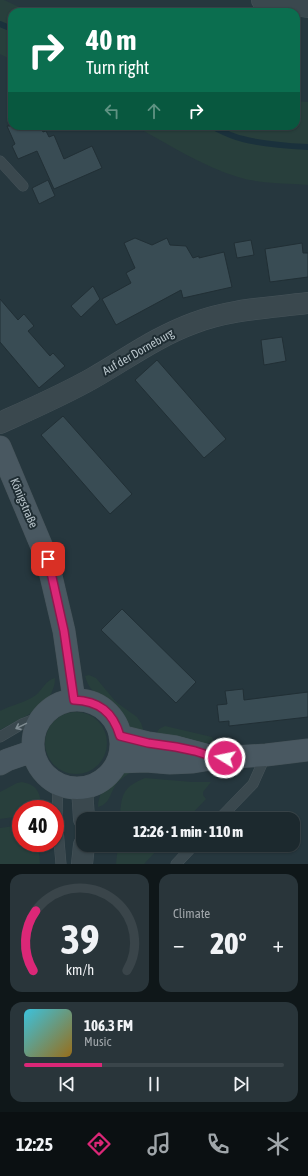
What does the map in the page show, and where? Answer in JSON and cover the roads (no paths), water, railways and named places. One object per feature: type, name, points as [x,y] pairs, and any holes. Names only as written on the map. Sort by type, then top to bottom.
[{"type":"street","points":[[262,0],[308,7]]},
{"type":"street","name":"Auf der Dorneburg","points":[[0,423],[69,391],[99,375],[154,341],[195,323],[232,312],[308,303]]},
{"type":"street","name":"Königstraße","points":[[0,447],[48,559],[64,631],[74,700]]},
{"type":"street","points":[[74,700],[85,700],[104,709],[118,726],[120,736],[121,749],[118,762],[112,771],[104,779],[94,785],[82,788],[66,787],[49,778],[36,762],[33,751],[33,739],[36,727],[42,716],[51,708],[62,702],[74,700]]},
{"type":"street","points":[[120,736],[148,743],[195,751],[217,758]]},
{"type":"street","points":[[118,762],[193,762],[217,758],[266,755],[308,750]]},
{"type":"street","points":[[0,764],[33,751]]},
{"type":"street","points":[[82,788],[84,812]]},
{"type":"street","points":[[82,864],[83,852]]},
{"type":"lane","points":[[0,160],[23,186]]},
{"type":"lane","points":[[0,736],[22,724],[42,716]]},
{"type":"lane","points":[[226,812],[253,784],[266,755]]},
{"type":"lane","points":[[58,784],[57,817],[61,864]]},
{"type":"lane","points":[[176,864],[187,852]]},
{"type":"waterway","points":[[0,24],[8,27]]},
{"type":"waterway","points":[[220,130],[250,141],[308,147]]}]
